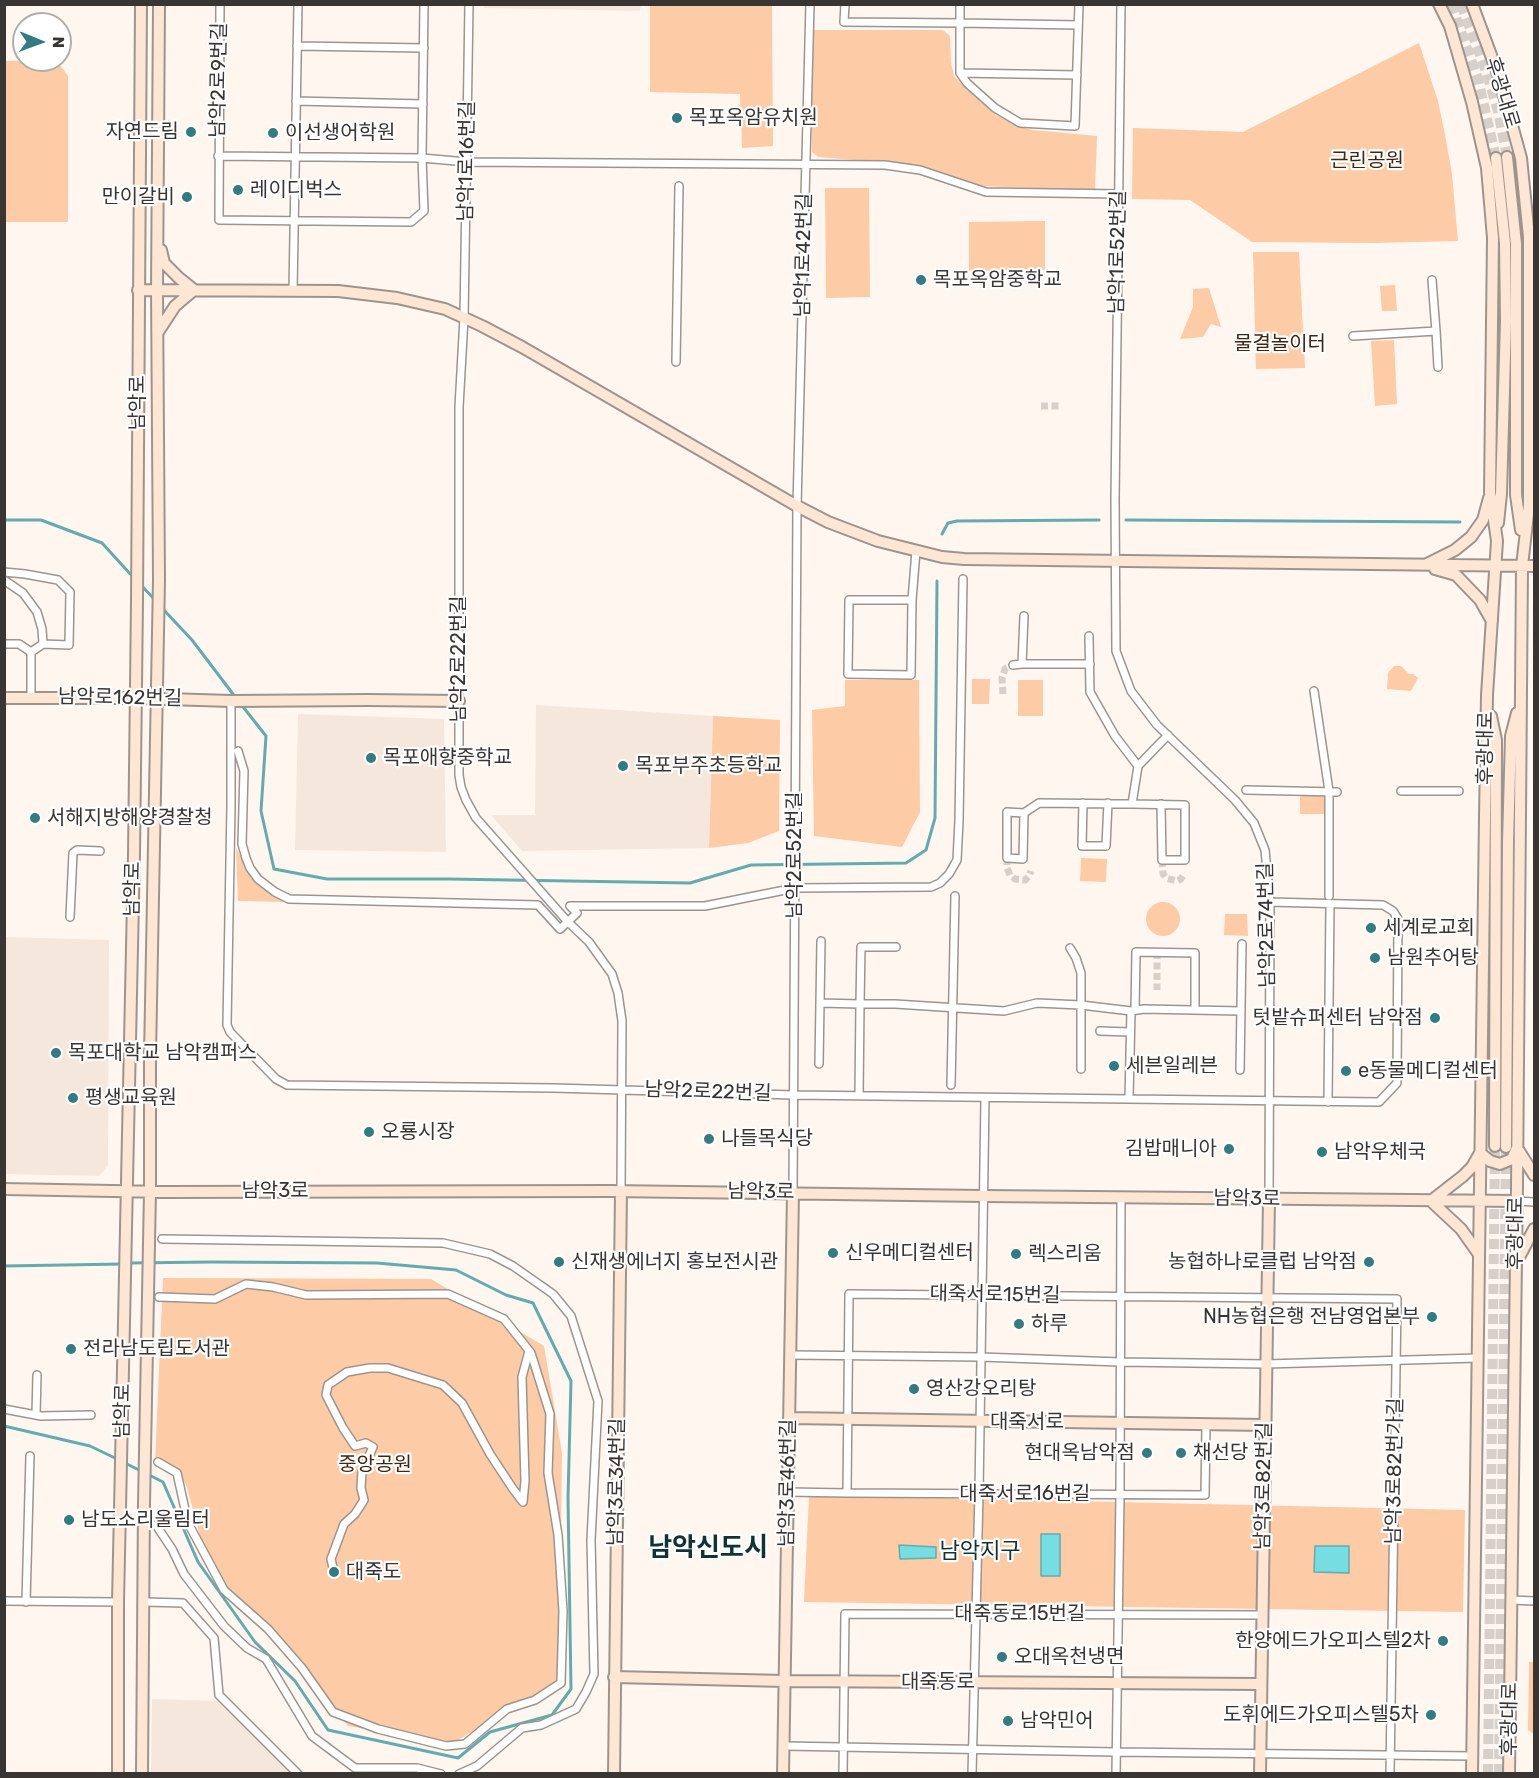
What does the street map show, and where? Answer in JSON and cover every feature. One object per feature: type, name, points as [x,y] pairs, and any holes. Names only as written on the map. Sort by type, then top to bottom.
[{"type":"street","name":"남악로","points":[[118,1773],[118,1602],[137,601],[141,4]]},
{"type":"street","name":"남악로","points":[[142,1773],[150,1044],[159,580],[157,289],[159,4]]},
{"type":"street","name":"남악2로9번길","points":[[220,4],[219,220],[411,222],[424,211],[422,158],[424,4]]},
{"type":"street","points":[[293,291],[298,4]]},
{"type":"street","name":"남악1로16번길","points":[[464,318],[469,4]]},
{"type":"street","name":"남악1로42번길","points":[[797,506],[810,4]]},
{"type":"street","points":[[845,4],[844,22],[1078,25]]},
{"type":"street","points":[[960,4],[960,73],[967,83],[995,108],[1014,121],[1027,124],[1075,126],[1079,4]]},
{"type":"street","name":"남악1로52번길","points":[[1116,560],[1121,4]]},
{"type":"street","name":"후광대로","points":[[1439,4],[1450,26],[1472,102],[1487,168],[1493,248],[1490,492],[1501,566],[1492,621],[1487,695],[1472,1773]]},
{"type":"street","name":"후광대로","points":[[1472,4],[1498,74],[1521,158],[1528,226],[1530,312],[1528,505],[1522,566],[1522,692],[1506,1147]]},
{"type":"street","points":[[297,46],[424,48]]},
{"type":"street","points":[[960,73],[1077,75]]},
{"type":"street","points":[[296,101],[423,104]]},
{"type":"street","name":"남악2로9번길","points":[[218,156],[422,158],[467,162],[885,165],[910,167],[986,192],[1119,194]]},
{"type":"street","name":"후광대로","points":[[1497,541],[1501,494],[1506,288],[1502,158],[1516,244],[1516,495],[1523,542]]},
{"type":"street","points":[[676,362],[679,186]]},
{"type":"street","points":[[158,238],[164,263],[194,290]]},
{"type":"street","points":[[1432,280],[1438,367]]},
{"type":"street","points":[[138,290],[338,291],[388,296],[430,305],[464,318],[522,347],[828,522],[878,541],[916,551],[964,559],[1534,566]]},
{"type":"street","points":[[158,333],[175,306],[194,290]]},
{"type":"street","name":"남악2로22번길","points":[[464,318],[459,407],[458,763],[461,787],[476,818],[568,922],[589,942],[612,974],[618,993],[622,1021],[621,1191]]},
{"type":"street","points":[[1353,336],[1436,331]]},
{"type":"street","points":[[1423,565],[1455,550],[1471,537],[1483,520],[1490,492]]},
{"type":"street","name":"남악2로52번길","points":[[793,1193],[797,506]]},
{"type":"street","points":[[912,600],[849,600],[848,674],[911,675],[912,600],[916,551]]},
{"type":"street","name":"남악2로74번길","points":[[1116,560],[1116,651],[1131,691],[1157,724],[1235,800],[1254,823],[1265,850],[1270,902],[1269,1199]]},
{"type":"street","points":[[1423,565],[1456,575],[1480,600],[1492,621]]},
{"type":"street","points":[[4,572],[25,573],[58,580],[70,592],[69,645],[43,644],[31,652]]},
{"type":"street","points":[[238,751],[244,771],[242,844],[250,868],[258,879],[289,899],[538,905],[560,929],[577,914],[570,906],[705,906],[795,888],[931,888],[949,874],[957,860],[963,579]]},
{"type":"street","points":[[4,580],[23,593],[37,612],[43,644]]},
{"type":"street","points":[[1022,664],[1024,616]]},
{"type":"street","points":[[1089,636],[1090,692],[1115,736],[1138,766]]},
{"type":"street","points":[[4,644],[19,644],[31,652]]},
{"type":"street","points":[[31,652],[31,697]]},
{"type":"street","points":[[1013,665],[1090,664]]},
{"type":"street","points":[[1314,692],[1329,791],[1329,1101]]},
{"type":"street","name":"후광대로","points":[[1487,695],[1496,740],[1506,1147],[1517,1201],[1509,1773]]},
{"type":"street","name":"남악로162번길","points":[[4,698],[459,701]]},
{"type":"street","points":[[233,701],[226,1018],[230,1032],[276,1079],[282,1083],[296,1085],[622,1089]]},
{"type":"street","points":[[1132,804],[1138,766],[1168,735]]},
{"type":"street","points":[[1246,790],[1337,792]]},
{"type":"street","points":[[1401,791],[1460,791]]},
{"type":"street","points":[[1024,813],[1023,859],[1007,858],[1007,812],[1024,813],[1039,803],[1161,804],[1185,805],[1185,861],[1162,860],[1161,804]]},
{"type":"street","points":[[1083,803],[1082,846],[1106,846],[1108,804]]},
{"type":"street","points":[[70,917],[73,853],[77,850],[100,850]]},
{"type":"street","points":[[951,1085],[955,896]]},
{"type":"street","points":[[794,1095],[1379,1102],[1397,1083],[1398,919],[1393,910],[1383,905],[1329,900],[1270,902]]},
{"type":"street","points":[[819,1064],[821,941]]},
{"type":"street","points":[[1240,1070],[1242,944]]},
{"type":"street","points":[[859,1096],[861,947],[896,947]]},
{"type":"street","points":[[1070,948],[1082,973],[1081,1069]]},
{"type":"street","points":[[1129,1099],[1130,1032],[1136,952],[1195,953],[1195,1009]]},
{"type":"street","points":[[820,1003],[895,1004],[1004,1011],[1037,1003],[1133,1010],[1241,1011]]},
{"type":"street","points":[[1100,1031],[1130,1032]]},
{"type":"street","name":"남악2로22번길","points":[[622,1089],[794,1095]]},
{"type":"street","points":[[972,1773],[977,1614],[985,1098]]},
{"type":"street","points":[[1479,1254],[1461,1229],[1431,1201],[1463,1176],[1472,1167],[1480,1153],[1490,1161],[1500,1164],[1512,1160],[1506,1147]]},
{"type":"street","points":[[1506,1147],[1534,1175]]},
{"type":"street","name":"남악3로","points":[[4,1189],[621,1191],[1517,1201]]},
{"type":"street","name":"남악3로34번길","points":[[614,1773],[621,1191]]},
{"type":"street","name":"남악3로46번길","points":[[783,1773],[793,1193]]},
{"type":"street","points":[[1116,1773],[1121,1197]]},
{"type":"street","name":"남악3로82번길","points":[[1260,1773],[1269,1199]]},
{"type":"street","points":[[1517,1201],[1534,1202]]},
{"type":"street","points":[[1516,1264],[1534,1228]]},
{"type":"street","points":[[162,1239],[443,1243],[490,1254],[513,1266],[552,1294],[571,1316],[598,1401],[591,1540],[594,1674],[576,1709],[541,1725],[522,1728],[477,1766],[459,1773]]},
{"type":"street","points":[[158,1462],[177,1473],[188,1523],[224,1590],[268,1629],[302,1668],[333,1712],[378,1729],[446,1746],[465,1744],[507,1708],[535,1700],[561,1683],[563,1611],[558,1535],[548,1473],[550,1413],[529,1351],[504,1319],[448,1294],[306,1295],[273,1287],[246,1284],[215,1299],[159,1297]]},
{"type":"street","name":"대죽서로15번길","points":[[848,1419],[849,1293],[1267,1298]]},
{"type":"street","name":"남악3로82번가길","points":[[1267,1298],[1397,1299],[1390,1773]]},
{"type":"street","points":[[334,1572],[331,1559],[344,1524],[355,1514],[364,1500],[361,1488],[362,1471],[373,1447],[366,1443],[355,1446],[326,1395],[328,1385],[347,1372],[388,1368],[443,1385],[462,1403],[490,1454],[523,1502],[525,1481],[522,1377],[529,1351]]},
{"type":"street","points":[[791,1355],[1266,1364],[1478,1358]]},
{"type":"street","points":[[36,1415],[37,1375]]},
{"type":"street","points":[[4,1409],[36,1415],[91,1416]]},
{"type":"street","name":"대죽서로","points":[[789,1418],[1265,1425]]},
{"type":"street","points":[[847,1493],[848,1419]]},
{"type":"street","name":"대죽서로16번길","points":[[788,1492],[1205,1496],[1206,1425]]},
{"type":"street","points":[[26,1602],[30,1456]]},
{"type":"street","points":[[156,1525],[172,1549],[184,1574],[224,1626],[247,1648],[266,1659],[312,1736],[355,1768],[417,1768],[441,1773]]},
{"type":"street","points":[[1512,1600],[1534,1601]]},
{"type":"street","points":[[4,1601],[118,1602]]},
{"type":"street","points":[[144,1602],[183,1603],[214,1638],[219,1695],[298,1773]]},
{"type":"street","name":"대죽동로15번길","points":[[844,1681],[845,1614],[1262,1616]]},
{"type":"street","name":"대죽동로","points":[[614,1677],[785,1681],[1261,1684]]},
{"type":"street","points":[[843,1773],[844,1681]]},
{"type":"street","points":[[784,1746],[1472,1756]]},
{"type":"shaded area","points":[[641,4],[640,11],[484,8],[484,5]]},
{"type":"shaded area","name":"목포부주초등학교","points":[[536,705],[713,716],[709,848],[522,851],[491,815],[535,815]]},
{"type":"shaded area","name":"목포애향중학교","points":[[298,714],[444,719],[446,852],[295,850]]},
{"type":"shaded area","name":"목포대학교 남악캠퍼스","points":[[5,937],[109,940],[108,1165],[99,1176],[5,1174]]},
{"type":"shaded area","points":[[152,1699],[217,1701],[294,1773],[151,1774]]},
{"type":"green space","points":[[650,5],[772,5],[773,146],[742,148],[740,94],[650,92]]},
{"type":"green space","points":[[812,30],[943,30],[950,36],[954,76],[996,115],[1017,126],[1033,130],[1097,136],[1095,190],[976,186],[920,166],[818,157],[812,152]]},
{"type":"green space","name":"근린공원","points":[[1419,43],[1438,101],[1445,135],[1452,174],[1458,241],[1252,242],[1190,200],[1132,199],[1133,128],[1243,132]]},
{"type":"green space","points":[[5,61],[12,61],[12,72],[65,72],[68,76],[68,222],[5,222]]},
{"type":"green space","points":[[825,188],[869,188],[870,297],[826,298]]},
{"type":"green space","points":[[1045,221],[1045,270],[969,271],[969,222]]},
{"type":"green space","name":"물결놀이터","points":[[1253,252],[1299,252],[1305,368],[1256,369]]},
{"type":"green space","points":[[1395,285],[1397,311],[1382,311],[1380,286]]},
{"type":"green space","points":[[1209,288],[1221,327],[1211,324],[1203,337],[1180,339],[1193,307],[1193,289]]},
{"type":"green space","points":[[1394,340],[1397,404],[1375,406],[1371,341]]},
{"type":"green space","points":[[1394,666],[1401,666],[1409,674],[1418,678],[1411,691],[1387,689],[1388,673]]},
{"type":"green space","points":[[972,679],[990,679],[989,704],[972,704]]},
{"type":"green space","points":[[845,680],[919,680],[920,812],[902,847],[814,836],[812,710],[845,706]]},
{"type":"green space","points":[[1018,680],[1043,680],[1043,716],[1018,716]]},
{"type":"green space","points":[[713,716],[780,720],[779,831],[748,843],[709,848]]},
{"type":"green space","points":[[1305,793],[1320,793],[1325,797],[1325,814],[1300,814],[1300,797]]},
{"type":"green space","points":[[236,848],[253,878],[267,890],[289,902],[238,901]]},
{"type":"green space","points":[[1081,858],[1107,859],[1106,882],[1080,881]]},
{"type":"green space","points":[[1163,902],[1175,907],[1180,919],[1175,931],[1163,936],[1151,931],[1146,919],[1151,907]]},
{"type":"green space","points":[[1225,914],[1247,914],[1248,936],[1224,935]]},
{"type":"green space","name":"중앙공원","points":[[163,1278],[431,1279],[544,1346],[562,1453],[559,1681],[451,1744],[348,1726],[284,1640],[209,1569],[186,1484],[155,1463]]},
{"type":"green space","points":[[809,1495],[1465,1510],[1463,1612],[804,1602]]},
{"type":"green space","points":[[1529,1662],[1534,1662],[1534,1734],[1528,1730]]},
{"type":"water","points":[[1041,1534],[1060,1534],[1060,1576],[1041,1576]]},
{"type":"water","points":[[899,1545],[936,1547],[936,1558],[900,1559]]},
{"type":"water","points":[[1315,1546],[1349,1546],[1349,1573],[1314,1572]]},
{"type":"waterway","points":[[4,520],[41,520],[102,543],[133,577]]},
{"type":"waterway","points":[[942,534],[948,523],[957,521],[1099,520]]},
{"type":"waterway","points":[[1126,520],[1460,522]]},
{"type":"waterway","points":[[240,703],[266,736],[261,811],[274,869],[327,879],[690,883],[751,865],[906,863],[926,850],[935,818],[937,581]]},
{"type":"waterway","points":[[140,584],[156,601]]},
{"type":"waterway","points":[[162,608],[192,640],[236,698]]},
{"type":"waterway","points":[[129,1263],[377,1263],[456,1270],[506,1295],[533,1303],[571,1381],[568,1498],[571,1689],[552,1715],[490,1732],[458,1758],[328,1730],[295,1681],[255,1642],[198,1562],[163,1482],[147,1474]]},
{"type":"waterway","points":[[4,1266],[123,1264]]},
{"type":"waterway","points":[[4,1426],[90,1446],[117,1459]]},
{"type":"waterway","points":[[123,1462],[141,1471]]},
{"type":"tunnel","points":[[1451,4],[1478,79],[1496,158]]},
{"type":"tunnel","points":[[1461,4],[1486,71],[1498,111],[1507,157]]},
{"type":"tunnel","points":[[1041,406],[1060,406]]},
{"type":"tunnel","points":[[1003,694],[1002,678],[1005,669],[1013,665]]},
{"type":"tunnel","points":[[1007,858],[1007,868],[1015,879],[1025,880],[1031,871]]},
{"type":"tunnel","points":[[1162,860],[1163,874],[1166,878],[1177,881],[1184,874]]},
{"type":"tunnel","points":[[1157,952],[1157,990]]},
{"type":"tunnel","points":[[1488,1774],[1495,1146]]},
{"type":"tunnel","points":[[1499,1774],[1506,1147]]},
{"type":"place","name":"목포옥암유치원","points":[[677,118]]},
{"type":"place","name":"자연드림","points":[[191,132]]},
{"type":"place","name":"이선생어학원","points":[[273,133]]},
{"type":"place","name":"레이디벅스","points":[[238,190]]},
{"type":"place","name":"만이갈비","points":[[187,197]]},
{"type":"place","name":"목포옥암중학교","points":[[921,280]]},
{"type":"place","name":"목포애향중학교","points":[[371,758]]},
{"type":"place","name":"목포부주초등학교","points":[[623,766]]},
{"type":"place","name":"서해지방해양경찰청","points":[[35,818]]},
{"type":"place","name":"세계로교회","points":[[1371,928]]},
{"type":"place","name":"남원추어탕","points":[[1375,958]]},
{"type":"place","name":"텃밭슈퍼센터 남악점","points":[[1435,1018]]},
{"type":"place","name":"목포대학교 남악캠퍼스","points":[[56,1053]]},
{"type":"place","name":"세븐일레븐","points":[[1114,1066]]},
{"type":"place","name":"e동물메디컬센터","points":[[1346,1071]]},
{"type":"place","name":"평생교육원","points":[[73,1098]]},
{"type":"place","name":"오룡시장","points":[[369,1132]]},
{"type":"place","name":"나들목식당","points":[[709,1139]]},
{"type":"place","name":"김밥매니아","points":[[1229,1149]]},
{"type":"place","name":"남악우체국","points":[[1322,1152]]},
{"type":"place","name":"신우메디컬센터","points":[[833,1253]]},
{"type":"place","name":"렉스리움","points":[[1016,1254]]},
{"type":"place","name":"신재생에너지 홍보전시관","points":[[559,1262]]},
{"type":"place","name":"농협하나로클럽 남악점","points":[[1369,1262]]},
{"type":"place","name":"NH농협은행 전남영업본부","points":[[1432,1317]]},
{"type":"place","name":"하루","points":[[1019,1324]]},
{"type":"place","name":"전라남도립도서관","points":[[71,1349]]},
{"type":"place","name":"영산강오리탕","points":[[914,1389]]},
{"type":"place","name":"현대옥남악점","points":[[1147,1453]]},
{"type":"place","name":"채선당","points":[[1181,1453]]},
{"type":"place","name":"남도소리울림터","points":[[69,1520]]},
{"type":"place","name":"대죽도","points":[[334,1572]]},
{"type":"place","name":"한양에드가오피스텔2차","points":[[1443,1641]]},
{"type":"place","name":"오대옥천냉면","points":[[1002,1657]]},
{"type":"place","name":"도휘에드가오피스텔5차","points":[[1431,1715]]},
{"type":"place","name":"남악민어","points":[[1008,1721]]},
{"type":"district","name":"남악신도시","points":[[708,1548]]},
{"type":"district","name":"남악지구","points":[[980,1552]]}]
